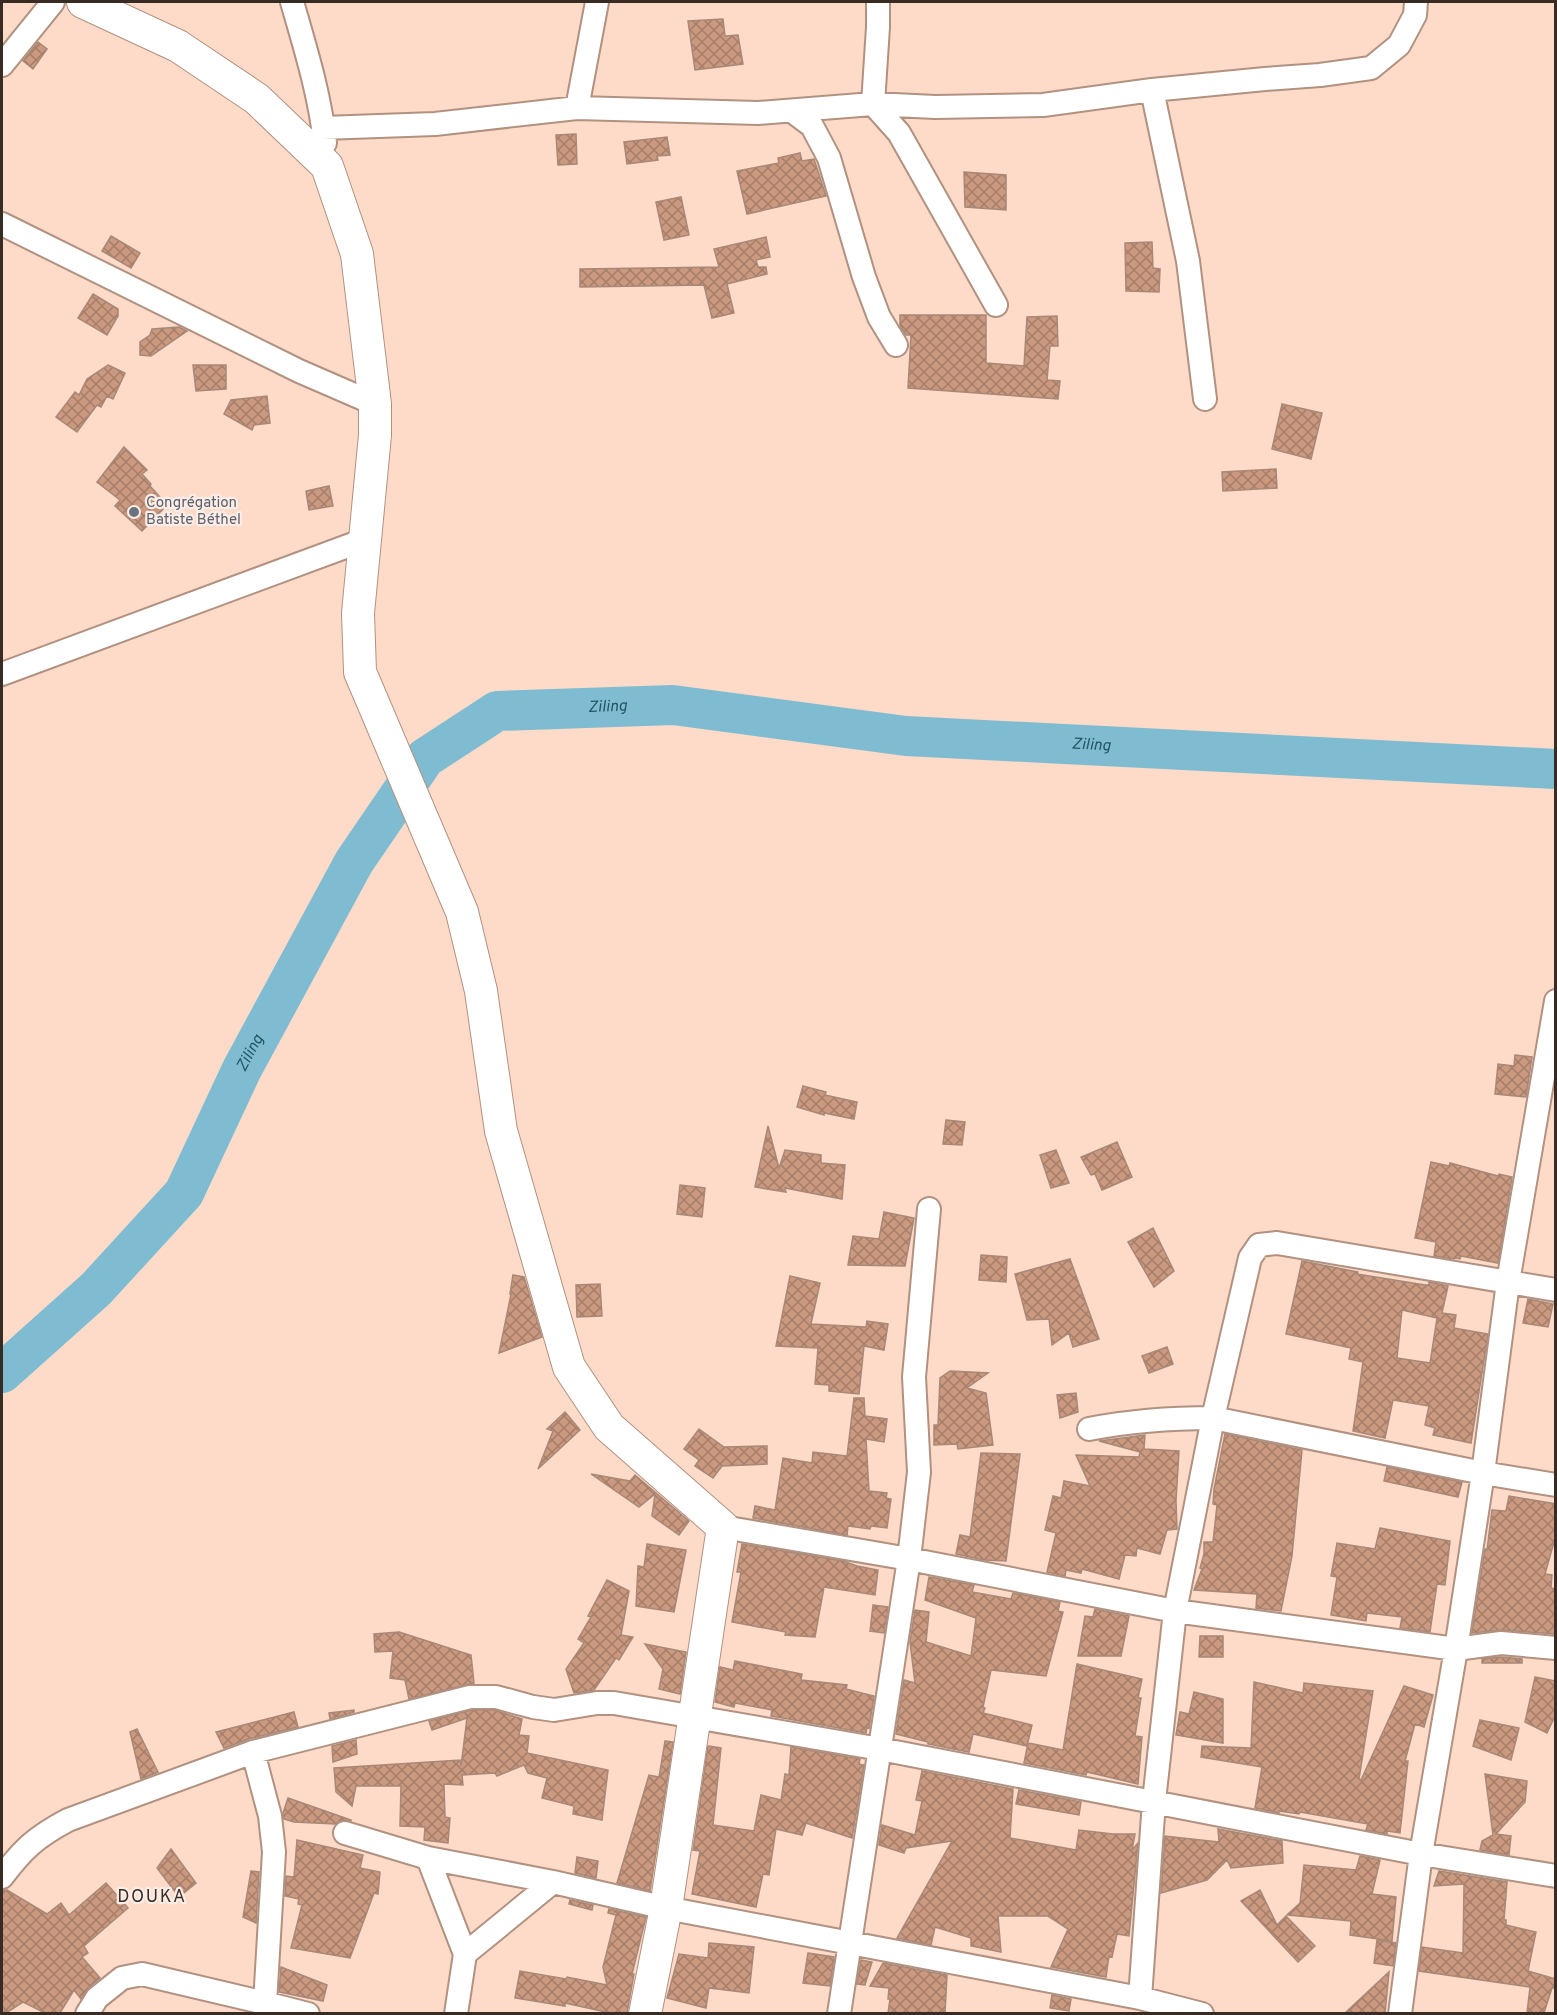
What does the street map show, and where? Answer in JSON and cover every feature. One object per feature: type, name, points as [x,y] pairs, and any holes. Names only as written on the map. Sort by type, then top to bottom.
[{"type":"main road","points":[[83,2],[178,46],[247,92],[327,166],[357,254],[375,404],[375,435],[358,613],[360,672],[462,912],[481,991],[501,1131],[569,1366],[609,1427],[723,1527],[666,1908],[645,2013]]},
{"type":"street","points":[[2,65],[53,2]]},
{"type":"street","points":[[292,2],[306,50],[323,128],[327,166]]},
{"type":"street","points":[[577,108],[597,2]]},
{"type":"street","points":[[878,2],[873,104],[899,134],[996,305]]},
{"type":"street","points":[[323,128],[435,124],[577,108],[758,113],[873,104],[917,107],[1042,105],[1152,90],[1320,75],[1371,68],[1398,45],[1414,15],[1416,2]]},
{"type":"street","points":[[1152,90],[1188,261],[1205,399]]},
{"type":"street","points":[[792,111],[812,126],[829,158],[864,277],[879,317],[896,345]]},
{"type":"street","points":[[2,224],[299,371],[375,404]]},
{"type":"street","points":[[2,674],[364,540]]},
{"type":"street","points":[[1400,2013],[1420,1854],[1456,1649],[1483,1473],[1508,1282],[1556,1001]]},
{"type":"street","points":[[839,2013],[909,1559],[919,1472],[914,1377],[929,1209]]},
{"type":"street","points":[[1140,1998],[1154,1801],[1175,1611],[1213,1418],[1250,1258],[1259,1245],[1277,1243],[1556,1290]]},
{"type":"street","points":[[1089,1429],[1130,1421],[1213,1418],[1483,1473],[1556,1485]]},
{"type":"street","points":[[723,1527],[909,1559],[1175,1611],[1456,1649],[1501,1643],[1556,1648]]},
{"type":"street","points":[[2,1877],[11,1854],[68,1820],[253,1752],[470,1697],[496,1697],[554,1710],[597,1703],[614,1703],[880,1749],[1420,1854],[1556,1876]]},
{"type":"street","points":[[253,1752],[270,1816],[274,1852],[264,2008]]},
{"type":"street","points":[[345,1833],[428,1858],[553,1882],[666,1908],[1140,1998],[1202,2013]]},
{"type":"street","points":[[428,1858],[465,1954],[456,2013]]},
{"type":"street","points":[[465,1954],[553,1882]]},
{"type":"street","points":[[87,2013],[98,1998],[122,1978],[142,1974],[264,2008],[308,2013]]},
{"type":"building","points":[[723,19],[725,36],[738,35],[743,64],[695,70],[688,21]]},
{"type":"building","points":[[38,42],[47,49],[33,69],[23,61]]},
{"type":"building","points":[[576,134],[577,164],[558,165],[556,135]]},
{"type":"building","points":[[667,137],[670,155],[657,156],[658,160],[627,164],[624,142]]},
{"type":"building","points":[[800,153],[802,161],[814,159],[826,196],[747,214],[737,171],[779,163],[778,158]]},
{"type":"building","points":[[964,172],[1006,175],[1006,210],[965,207]]},
{"type":"building","points":[[681,197],[689,235],[664,240],[656,202]]},
{"type":"building","points":[[111,236],[140,253],[131,268],[102,251]]},
{"type":"building","points":[[766,237],[770,257],[756,260],[758,267],[766,267],[767,274],[727,284],[734,313],[712,318],[704,285],[580,287],[580,269],[719,267],[714,249]]},
{"type":"building","points":[[1152,242],[1153,268],[1160,269],[1159,292],[1126,291],[1125,243]]},
{"type":"building","points":[[93,294],[118,309],[118,316],[107,335],[78,318]]},
{"type":"building","points":[[900,315],[986,315],[986,363],[1024,366],[1027,317],[1057,316],[1058,346],[1050,346],[1047,380],[1060,381],[1058,399],[908,388],[911,335],[906,335],[900,326]]},
{"type":"building","points":[[179,327],[187,331],[151,356],[140,355],[140,342],[150,335],[152,329]]},
{"type":"building","points":[[108,365],[125,373],[113,399],[107,396],[101,407],[97,405],[77,432],[56,417],[75,392],[79,395],[87,379]]},
{"type":"building","points":[[193,365],[226,365],[226,389],[196,391]]},
{"type":"building","points":[[267,396],[270,423],[254,425],[252,430],[224,414],[231,400]]},
{"type":"building","points":[[1282,404],[1322,413],[1311,459],[1272,449]]},
{"type":"building","points":[[124,447],[147,470],[142,474],[167,505],[142,531],[115,506],[120,500],[97,482]]},
{"type":"building","points":[[1276,469],[1277,488],[1223,491],[1222,472]]},
{"type":"building","points":[[329,486],[333,506],[309,510],[306,491]]},
{"type":"building","points":[[1515,1055],[1532,1057],[1526,1097],[1495,1094],[1498,1064],[1514,1066]]},
{"type":"building","points":[[803,1086],[826,1092],[825,1095],[857,1102],[854,1119],[824,1113],[824,1115],[797,1107]]},
{"type":"building","points":[[946,1120],[965,1122],[962,1145],[943,1144]]},
{"type":"building","points":[[768,1126],[779,1168],[785,1150],[821,1155],[821,1163],[845,1165],[842,1199],[785,1188],[786,1192],[755,1187]]},
{"type":"building","points":[[1117,1142],[1132,1177],[1102,1190],[1095,1174],[1091,1175],[1081,1157]]},
{"type":"building","points":[[1056,1150],[1069,1183],[1051,1188],[1040,1155]]},
{"type":"building","points":[[1431,1162],[1449,1166],[1450,1163],[1498,1176],[1499,1174],[1512,1177],[1498,1263],[1461,1256],[1460,1259],[1454,1259],[1434,1256],[1436,1242],[1415,1238]]},
{"type":"building","points":[[680,1185],[705,1188],[702,1217],[677,1214]]},
{"type":"building","points":[[884,1212],[914,1218],[905,1266],[848,1265],[853,1236],[879,1239]]},
{"type":"building","points":[[1153,1228],[1174,1271],[1154,1287],[1128,1242]]},
{"type":"building","points":[[981,1255],[1007,1257],[1006,1282],[979,1280]]},
{"type":"building","points":[[1070,1259],[1099,1339],[1073,1347],[1069,1333],[1052,1345],[1049,1319],[1027,1320],[1015,1274]]},
{"type":"building","points":[[1302,1261],[1358,1272],[1357,1274],[1425,1285],[1429,1285],[1429,1282],[1448,1286],[1442,1313],[1456,1315],[1454,1328],[1488,1334],[1471,1443],[1433,1435],[1435,1428],[1425,1425],[1429,1406],[1393,1400],[1385,1438],[1353,1431],[1363,1362],[1349,1359],[1351,1348],[1286,1334]],"holes":[[[1402,1310],[1437,1318],[1430,1363],[1397,1358]]]},
{"type":"building","points":[[513,1275],[524,1277],[542,1337],[499,1353],[511,1294]]},
{"type":"building","points":[[790,1276],[820,1283],[811,1324],[866,1327],[867,1321],[888,1324],[884,1350],[864,1346],[859,1394],[829,1391],[829,1385],[815,1384],[818,1348],[776,1346]]},
{"type":"building","points":[[600,1284],[602,1316],[577,1317],[576,1285]]},
{"type":"building","points":[[1528,1299],[1553,1304],[1548,1327],[1523,1323]]},
{"type":"building","points":[[1167,1347],[1173,1364],[1149,1373],[1142,1356]]},
{"type":"building","points":[[950,1371],[988,1373],[967,1388],[986,1393],[993,1445],[958,1449],[957,1444],[934,1445],[934,1425],[938,1425],[940,1378]]},
{"type":"building","points":[[1076,1393],[1078,1412],[1060,1418],[1057,1395]]},
{"type":"building","points":[[854,1398],[864,1398],[865,1416],[887,1419],[884,1442],[866,1439],[869,1491],[887,1493],[886,1498],[891,1499],[887,1528],[871,1526],[870,1529],[848,1526],[847,1535],[753,1518],[755,1506],[775,1510],[783,1458],[812,1463],[813,1452],[847,1456]]},
{"type":"building","points":[[565,1412],[580,1430],[538,1469],[553,1431],[547,1429]]},
{"type":"building","points":[[699,1429],[724,1447],[767,1446],[767,1464],[722,1466],[713,1478],[695,1466],[699,1460],[684,1449]]},
{"type":"building","points":[[1225,1434],[1302,1450],[1292,1556],[1281,1611],[1256,1608],[1257,1594],[1194,1590],[1202,1569],[1200,1568],[1204,1554],[1204,1542],[1213,1542],[1217,1505],[1213,1504],[1214,1489]]},
{"type":"building","points":[[1145,1435],[1144,1449],[1179,1451],[1177,1529],[1167,1530],[1160,1554],[1137,1548],[1136,1556],[1125,1555],[1119,1579],[1082,1569],[1081,1573],[1066,1570],[1065,1576],[1047,1572],[1056,1533],[1045,1530],[1053,1496],[1061,1498],[1064,1481],[1090,1486],[1076,1455],[1139,1457],[1140,1452],[1099,1441]]},
{"type":"building","points":[[981,1453],[1020,1454],[1006,1561],[984,1560],[956,1554],[960,1535],[970,1537]]},
{"type":"building","points":[[1387,1467],[1462,1482],[1458,1497],[1384,1481]]},
{"type":"building","points":[[591,1474],[630,1481],[635,1475],[689,1521],[679,1535],[652,1516],[655,1494],[639,1507]]},
{"type":"building","points":[[1509,1496],[1556,1504],[1556,1535],[1545,1574],[1552,1575],[1551,1588],[1556,1589],[1556,1634],[1502,1630],[1472,1633],[1492,1510],[1506,1511]]},
{"type":"building","points":[[1380,1528],[1450,1541],[1445,1585],[1437,1584],[1430,1632],[1400,1628],[1402,1617],[1367,1613],[1366,1621],[1331,1615],[1337,1577],[1331,1576],[1337,1543],[1375,1549]]},
{"type":"building","points":[[647,1544],[686,1550],[674,1612],[636,1606],[638,1566],[644,1567]]},
{"type":"building","points":[[742,1544],[843,1561],[878,1570],[875,1595],[824,1587],[815,1637],[785,1635],[786,1632],[732,1622],[741,1572],[737,1572]]},
{"type":"building","points":[[929,1577],[974,1585],[972,1592],[1011,1599],[1013,1593],[1060,1602],[1058,1611],[1063,1612],[1046,1676],[991,1670],[983,1713],[1032,1725],[1027,1746],[973,1734],[969,1752],[928,1744],[928,1742],[896,1734],[904,1680],[915,1683],[910,1642],[915,1610],[929,1612],[926,1642],[971,1656],[976,1618],[925,1600]]},
{"type":"building","points":[[607,1580],[629,1591],[621,1635],[633,1637],[619,1660],[616,1658],[594,1690],[574,1693],[566,1669],[584,1643],[578,1639],[591,1617],[588,1616]]},
{"type":"building","points":[[873,1605],[888,1607],[884,1633],[870,1631]]},
{"type":"building","points":[[1095,1609],[1129,1616],[1121,1656],[1078,1656],[1085,1616],[1093,1617]]},
{"type":"building","points":[[399,1632],[471,1655],[474,1683],[409,1699],[405,1680],[390,1678],[393,1651],[375,1652],[374,1634]]},
{"type":"building","points":[[1200,1636],[1223,1636],[1223,1657],[1199,1657]]},
{"type":"building","points":[[645,1644],[686,1652],[680,1694],[659,1689],[663,1669]]},
{"type":"building","points":[[1501,1657],[1522,1659],[1522,1663],[1482,1663],[1482,1659]]},
{"type":"building","points":[[735,1661],[802,1674],[801,1680],[847,1685],[846,1689],[874,1696],[869,1728],[867,1727],[866,1733],[771,1716],[772,1710],[735,1703],[734,1707],[715,1702],[720,1667],[733,1670]]},
{"type":"building","points":[[1077,1664],[1142,1679],[1135,1736],[1142,1737],[1138,1784],[1087,1772],[1086,1775],[1024,1763],[1028,1743],[1063,1750]]},
{"type":"building","points":[[1535,1677],[1556,1681],[1556,1714],[1547,1733],[1525,1722]]},
{"type":"building","points":[[1254,1682],[1303,1693],[1304,1683],[1373,1691],[1359,1779],[1361,1780],[1404,1686],[1433,1695],[1424,1727],[1415,1724],[1405,1761],[1408,1761],[1400,1833],[1387,1831],[1387,1834],[1366,1830],[1368,1824],[1300,1812],[1299,1814],[1279,1811],[1279,1813],[1255,1808],[1262,1767],[1201,1757],[1202,1746],[1251,1748]]},
{"type":"building","points":[[1194,1692],[1223,1699],[1223,1743],[1176,1735],[1180,1712],[1189,1714]]},
{"type":"building","points":[[354,1710],[354,1712],[330,1719],[329,1713]]},
{"type":"building","points":[[472,1710],[494,1710],[522,1719],[519,1735],[529,1736],[527,1753],[608,1770],[602,1820],[573,1814],[574,1806],[542,1798],[547,1778],[528,1773],[524,1765],[497,1776],[495,1773],[462,1775],[463,1785],[444,1784],[445,1817],[450,1818],[448,1843],[424,1840],[425,1827],[400,1826],[401,1786],[356,1786],[352,1806],[336,1792],[334,1768],[461,1760],[461,1766],[467,1718],[432,1730],[429,1721]]},
{"type":"building","points":[[294,1712],[298,1727],[249,1739],[224,1748],[216,1732]]},
{"type":"building","points":[[1480,1720],[1519,1728],[1511,1760],[1473,1746]]},
{"type":"building","points":[[137,1729],[158,1772],[141,1779],[130,1732]]},
{"type":"building","points":[[356,1740],[357,1754],[333,1762],[332,1746]]},
{"type":"building","points":[[665,1741],[673,1742],[650,1891],[617,1883],[649,1775],[659,1777]]},
{"type":"building","points":[[708,1746],[721,1748],[713,1825],[754,1831],[761,1795],[781,1800],[785,1774],[789,1775],[791,1747],[860,1759],[859,1764],[864,1765],[852,1838],[806,1823],[802,1835],[776,1829],[769,1875],[763,1874],[756,1907],[692,1894],[700,1851],[693,1850]]},
{"type":"building","points":[[922,1771],[1013,1789],[1010,1838],[1076,1850],[1079,1830],[1135,1834],[1132,1850],[1138,1843],[1129,1936],[1117,1934],[1112,1957],[1109,1956],[1106,1977],[1051,1967],[1068,1929],[1048,1916],[998,1916],[1001,1952],[971,1946],[971,1938],[935,1927],[931,1945],[897,1938],[952,1841],[906,1848],[904,1853],[879,1845],[882,1825],[915,1835],[922,1801],[916,1800]]},
{"type":"building","points":[[1485,1774],[1527,1781],[1525,1802],[1496,1834],[1511,1836],[1509,1855],[1480,1850],[1482,1841],[1493,1835]]},
{"type":"building","points":[[1019,1790],[1081,1802],[1079,1815],[1016,1804]]},
{"type":"building","points":[[288,1798],[351,1821],[342,1820],[335,1824],[294,1822],[284,1819],[283,1813]]},
{"type":"building","points":[[1218,1829],[1282,1841],[1283,1863],[1231,1868],[1227,1860],[1207,1880],[1161,1893],[1165,1836],[1219,1842]]},
{"type":"building","points":[[297,1840],[363,1855],[360,1868],[380,1872],[378,1894],[374,1893],[350,1958],[291,1948],[302,1905],[298,1904],[299,1899],[285,1896],[286,1876],[294,1877]]},
{"type":"building","points":[[171,1849],[196,1883],[179,1897],[157,1868]]},
{"type":"building","points":[[1360,1856],[1380,1860],[1372,1894],[1396,1897],[1392,1941],[1350,1935],[1351,1921],[1287,1915],[1300,1903],[1304,1865],[1356,1870]]},
{"type":"building","points":[[577,1857],[598,1861],[596,1878],[575,1873]]},
{"type":"building","points":[[251,1871],[259,1872],[256,1923],[243,1917]]},
{"type":"building","points":[[1439,1871],[1507,1882],[1504,1920],[1506,1920],[1506,1925],[1536,1932],[1528,1971],[1556,1979],[1556,1988],[1552,1988],[1544,2013],[1527,2013],[1530,1987],[1419,1971],[1422,1947],[1463,1953],[1464,1884],[1434,1886]]},
{"type":"building","points":[[106,1883],[128,1908],[84,1946],[88,1953],[82,1957],[100,1978],[88,1988],[81,1999],[74,1990],[60,2013],[45,2013],[23,2002],[6,2013],[2,2013],[2,1890],[7,1890],[47,1914],[61,1903],[69,1915]]},
{"type":"building","points":[[1260,1890],[1277,1925],[1286,1916],[1315,1946],[1298,1962],[1241,1901]]},
{"type":"building","points":[[570,1900],[593,1905],[592,1910],[569,1904]]},
{"type":"building","points":[[609,1909],[646,1917],[632,1974],[634,1974],[627,2013],[610,2013],[565,2003],[565,2006],[515,1998],[520,1971],[607,1985],[603,1967],[616,1915],[608,1913]]},
{"type":"building","points":[[1377,1940],[1396,1943],[1393,1966],[1374,1963]]},
{"type":"building","points":[[709,1943],[754,1947],[749,1993],[709,1988],[706,2008],[667,1998],[679,1954],[708,1958]]},
{"type":"building","points":[[808,1953],[834,1957],[830,1986],[803,1983]]},
{"type":"building","points":[[861,1960],[872,1962],[865,1985],[857,1984]]},
{"type":"building","points":[[883,1963],[947,1975],[945,2013],[888,2013],[889,1988],[870,1986]]},
{"type":"building","points":[[281,1967],[327,1985],[323,2001],[279,1992]]},
{"type":"building","points":[[1389,1972],[1385,2013],[1345,2013]]},
{"type":"building","points":[[1052,1995],[1071,1999],[1069,2011],[1050,2008]]},
{"type":"waterway","name":"Ziling","points":[[2,1373],[96,1289],[184,1193],[242,1069],[354,862],[425,758],[497,711],[673,705],[906,736],[1556,769]]},
{"type":"place","name":"Congrégation Batiste Béthel","points":[[134,512]]},
{"type":"district","name":"DOUKA","points":[[152,1897]]}]
